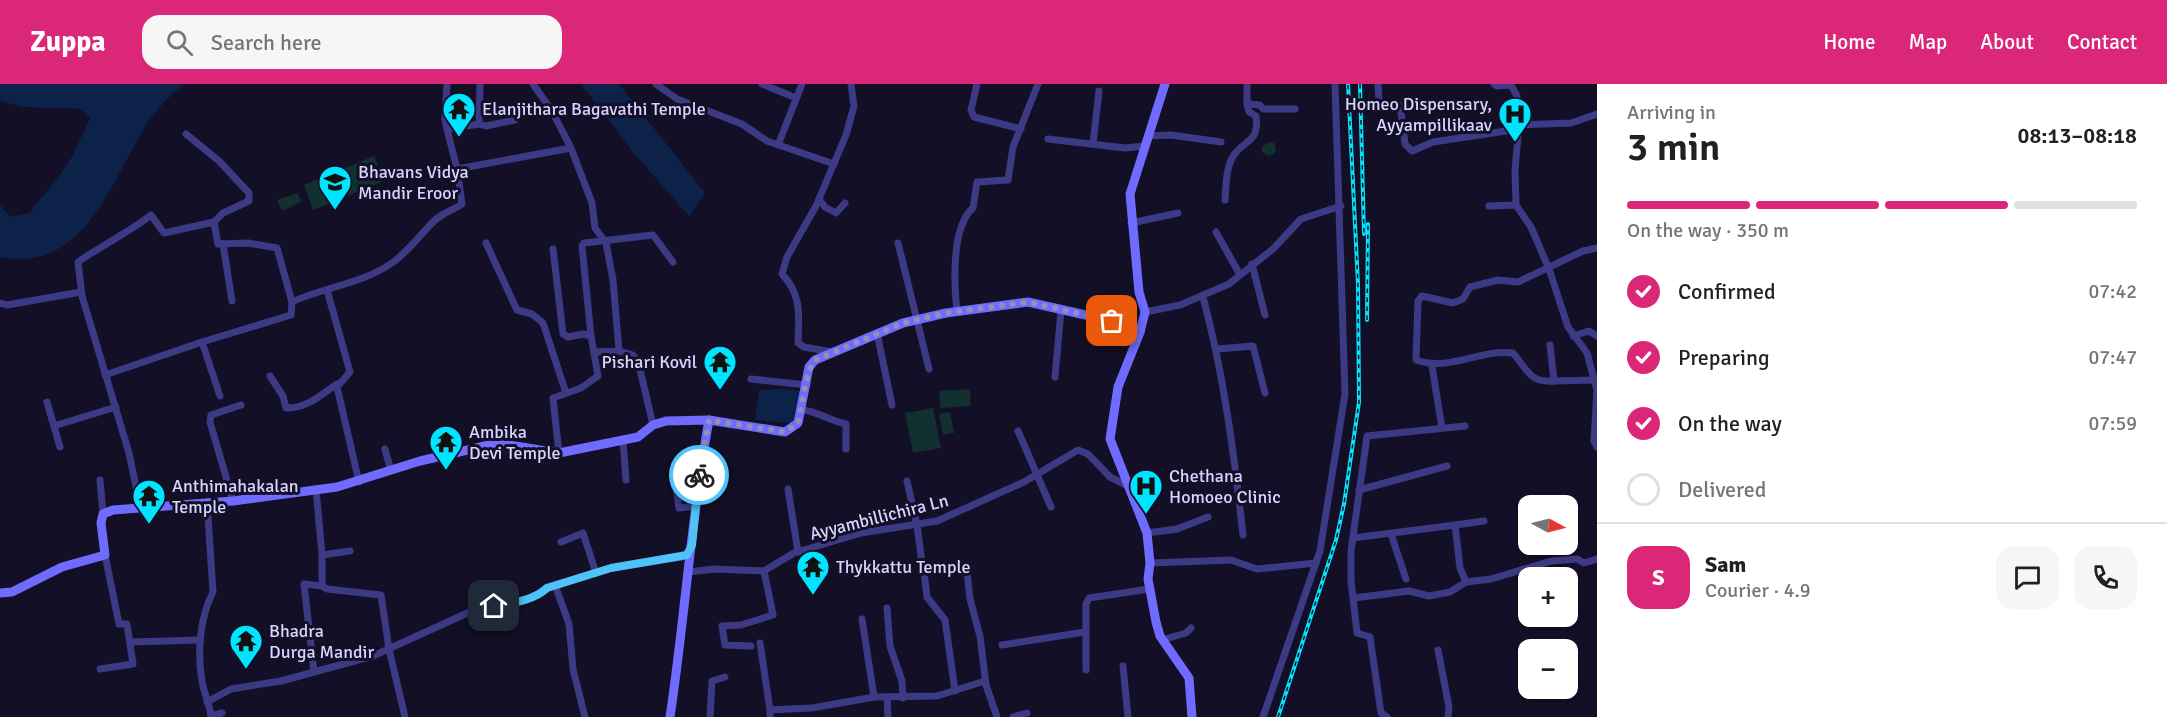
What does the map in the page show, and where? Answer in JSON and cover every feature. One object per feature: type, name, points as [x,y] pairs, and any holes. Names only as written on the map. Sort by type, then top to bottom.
[{"type":"street","points":[[292,302],[356,281],[391,264],[418,241],[436,219],[462,204],[457,169],[445,119],[447,84]]},
{"type":"street","points":[[479,124],[480,84]]},
{"type":"street","points":[[532,84],[552,111],[571,148],[592,203],[595,228],[606,243],[613,280],[619,351]]},
{"type":"street","points":[[656,84],[677,99],[742,124],[767,141],[834,164]]},
{"type":"street","points":[[762,84],[796,98]]},
{"type":"street","points":[[778,145],[802,84]]},
{"type":"street","points":[[832,352],[804,347],[798,343],[799,311],[796,291],[782,274],[787,257],[819,199],[834,164],[854,106],[851,84]]},
{"type":"street","points":[[977,84],[971,110],[974,117],[1021,129]]},
{"type":"street","points":[[957,312],[954,262],[966,214],[973,208],[977,182],[1008,180],[1013,147],[1038,84]]},
{"type":"street","points":[[1165,84],[1130,194],[1139,292],[1145,312],[1140,332],[1118,387],[1110,439],[1147,533],[1150,563],[1149,589],[1162,640],[1189,678],[1192,717]]},
{"type":"street","points":[[1225,200],[1231,159],[1253,139],[1256,132],[1256,116],[1249,112],[1247,104],[1247,84]]},
{"type":"street","points":[[1263,717],[1316,563],[1345,394],[1341,206],[1335,84]]},
{"type":"street","points":[[1378,84],[1382,103],[1385,106],[1400,105],[1404,141],[1412,151],[1433,142],[1519,127],[1571,123],[1597,114]]},
{"type":"street","points":[[1494,84],[1497,86],[1511,85],[1517,96],[1519,127],[1515,170],[1516,205],[1530,227],[1549,269],[1574,336],[1581,342],[1587,353],[1597,390],[1594,441],[1597,447]]},
{"type":"street","points":[[1093,144],[1099,91]]},
{"type":"street","points":[[1247,104],[1260,105],[1263,109],[1295,109]]},
{"type":"street","points":[[447,129],[479,124],[486,126],[514,120]]},
{"type":"street","points":[[140,506],[116,407],[81,292],[78,262],[99,247],[127,233],[151,214],[164,233],[213,222],[223,213],[249,201],[249,193],[204,147],[186,134]]},
{"type":"street","points":[[1148,136],[1171,135],[1221,142]]},
{"type":"street","points":[[1048,139],[1125,148],[1144,146]]},
{"type":"street","points":[[457,169],[571,148]]},
{"type":"street","points":[[819,199],[825,207],[836,213],[845,204]]},
{"type":"street","points":[[1489,206],[1516,205]]},
{"type":"street","points":[[1145,312],[1203,297],[1229,284],[1239,273],[1285,238],[1300,219],[1341,206]]},
{"type":"street","points":[[1131,223],[1178,213]]},
{"type":"street","points":[[105,375],[291,315],[292,302],[277,248],[248,243],[218,244],[213,222]]},
{"type":"street","points":[[1216,232],[1239,273]]},
{"type":"street","points":[[559,453],[553,398],[581,388],[598,376],[591,336],[582,246],[584,243],[606,243],[653,236],[673,262]]},
{"type":"street","points":[[486,243],[517,310],[532,314],[543,323],[566,393]]},
{"type":"street","points":[[898,243],[929,369]]},
{"type":"street","points":[[223,244],[232,301]]},
{"type":"street","points":[[1595,380],[1540,382],[1534,379],[1513,353],[1501,352],[1432,366],[1416,360],[1418,301],[1422,296],[1453,303],[1463,299],[1470,287],[1498,280],[1518,282],[1549,269],[1582,251],[1597,248]]},
{"type":"street","points":[[553,249],[563,334],[568,337],[583,334],[591,336]]},
{"type":"street","points":[[1252,264],[1265,315]]},
{"type":"street","points":[[270,376],[283,396],[286,408],[312,402],[346,379],[350,372],[327,290]]},
{"type":"street","points":[[0,303],[7,305],[81,292]]},
{"type":"street","points":[[1203,297],[1217,349],[1230,421],[1243,535]]},
{"type":"street","points":[[103,514],[140,506],[233,501],[359,482],[391,471],[489,446],[509,445],[559,453],[638,437],[653,425],[676,420],[709,420],[785,432],[798,423],[809,367],[815,360],[877,333],[916,320],[957,312],[1028,302],[1112,321],[1140,332]]},
{"type":"street","points":[[1055,377],[1061,310]]},
{"type":"street","points":[[1574,336],[1589,331],[1597,336]]},
{"type":"street","points":[[877,333],[892,405]]},
{"type":"street","points":[[202,342],[220,396]]},
{"type":"street","points":[[1550,345],[1554,381]]},
{"type":"street","points":[[1217,349],[1253,346],[1265,393]]},
{"type":"street","points":[[594,352],[619,351],[633,355],[638,362],[653,425]]},
{"type":"street","points":[[1432,366],[1442,428]]},
{"type":"street","points":[[751,379],[807,385]]},
{"type":"street","points":[[338,384],[359,482]]},
{"type":"street","points":[[47,402],[60,447]]},
{"type":"street","points":[[233,501],[210,422],[211,415],[241,405]]},
{"type":"street","points":[[54,426],[116,407]]},
{"type":"street","points":[[802,410],[812,411],[830,421],[846,424],[846,449]]},
{"type":"street","points":[[670,717],[709,420]]},
{"type":"street","points":[[1387,717],[1381,714],[1370,637],[1357,633],[1351,581],[1353,538],[1367,436],[1465,426]]},
{"type":"street","points":[[1018,431],[1035,475],[1051,507]]},
{"type":"street","points":[[623,441],[626,480]]},
{"type":"street","points":[[384,449],[391,471]]},
{"type":"street","name":"Ayyambillichira Ln","points":[[764,571],[798,552],[861,533],[937,521],[967,509],[1035,475],[1078,450],[1088,454],[1110,477],[1128,486]]},
{"type":"street","points":[[1359,490],[1447,466]]},
{"type":"street","points":[[100,480],[103,514],[101,523],[105,555],[119,624],[127,624],[133,664],[100,669]]},
{"type":"street","points":[[907,481],[917,525],[927,597],[945,620],[955,691]]},
{"type":"street","points":[[676,488],[679,508],[696,506]]},
{"type":"street","points":[[316,489],[322,555],[322,586]]},
{"type":"street","points":[[788,489],[798,552]]},
{"type":"street","points":[[207,502],[213,592],[207,604],[200,640],[201,679],[207,702],[210,705],[211,716],[222,713]]},
{"type":"street","points":[[1147,533],[1177,528],[1208,517]]},
{"type":"street","points":[[1353,538],[1484,521]]},
{"type":"street","points":[[1455,525],[1460,568],[1466,582]]},
{"type":"street","points":[[561,542],[583,533],[596,573]]},
{"type":"street","points":[[1391,534],[1406,579]]},
{"type":"street","points":[[207,702],[231,690],[281,681],[389,649],[485,605],[522,600],[555,585],[596,573],[681,557],[687,555],[692,545]]},
{"type":"street","points":[[322,555],[350,551]]},
{"type":"street","points":[[0,593],[12,592],[62,567],[105,555]]},
{"type":"street","points":[[1354,598],[1409,591],[1429,596],[1450,592],[1466,582],[1491,579],[1551,561],[1577,559],[1584,564],[1597,559]]},
{"type":"street","points":[[1150,563],[1231,560],[1257,569],[1316,563]]},
{"type":"street","points":[[924,572],[961,568],[967,571],[970,599],[980,636],[985,681],[998,717]]},
{"type":"street","points":[[689,572],[714,569],[764,571],[773,615],[741,625],[722,626],[725,645],[751,646]]},
{"type":"street","points":[[314,672],[304,584],[381,595],[389,649],[405,717]]},
{"type":"street","points":[[555,585],[569,624],[573,669],[585,717]]},
{"type":"street","points":[[1086,670],[1086,604],[1089,598],[1149,589]]},
{"type":"street","points":[[887,608],[890,646],[902,681],[903,698]]},
{"type":"street","points":[[862,619],[874,697]]},
{"type":"street","points":[[1162,640],[1186,633],[1191,628]]},
{"type":"street","points":[[1002,645],[1085,632]]},
{"type":"street","points":[[130,642],[200,640]]},
{"type":"street","points":[[760,643],[770,714],[874,697],[937,696],[985,681]]},
{"type":"street","points":[[1438,650],[1448,696],[1448,717]]},
{"type":"street","points":[[1123,666],[1128,717]]},
{"type":"street","points":[[710,717],[712,681],[725,677]]},
{"type":"street","points":[[887,697],[888,717]]},
{"type":"street","points":[[1013,717],[1027,713]]},
{"type":"green space","points":[[1269,142],[1274,143],[1276,150],[1274,154],[1268,156],[1262,152],[1262,147]]},
{"type":"green space","points":[[374,156],[384,181],[313,210],[304,185]]},
{"type":"green space","points":[[298,193],[301,202],[282,211],[277,200]]},
{"type":"green space","points":[[970,389],[971,406],[940,408],[939,391]]},
{"type":"green space","points":[[933,408],[941,448],[913,453],[905,413]]},
{"type":"green space","points":[[950,412],[954,433],[943,435],[939,414]]},
{"type":"water","points":[[0,84],[183,84],[148,122],[93,217],[75,237],[54,251],[30,258],[0,257],[0,205],[11,217],[29,213],[72,157],[90,118],[81,109],[23,107],[0,101]]},
{"type":"water","points":[[581,84],[619,84],[705,193],[689,216],[631,150]]},
{"type":"water","points":[[759,390],[800,391],[801,400],[797,417],[791,423],[755,420]]},
{"type":"railway","points":[[1278,717],[1336,540],[1344,504],[1359,402],[1358,284],[1348,84]]},
{"type":"railway","points":[[1360,84],[1364,234]]},
{"type":"railway","points":[[1367,320],[1368,224]]},
{"type":"way so far","points":[[699,475],[709,420],[785,432],[798,423],[805,398],[809,367],[815,360],[903,323],[946,313],[1028,302],[1112,321]]},
{"type":"place","name":"Elanjithara Bagavathi Temple","points":[[459,138]]},
{"type":"place","name":"Homeo Dispensary, Ayyampillikaav","points":[[1515,143]]},
{"type":"place","name":"Bhavans Vidya Mandir Eroor","points":[[335,211]]},
{"type":"place","name":"Pishari Kovil","points":[[720,391]]},
{"type":"place","name":"Ambika Devi Temple","points":[[446,471]]},
{"type":"place","name":"Chethana Homoeo Clinic","points":[[1146,515]]},
{"type":"place","name":"Anthimahakalan Temple","points":[[149,525]]},
{"type":"place","name":"Thykkattu Temple","points":[[813,596]]},
{"type":"place","name":"Bhadra Durga Mandir","points":[[246,670]]},
{"type":"route","points":[[494,606],[522,600],[540,594],[547,588],[611,568],[687,555],[692,545],[699,475]]}]
